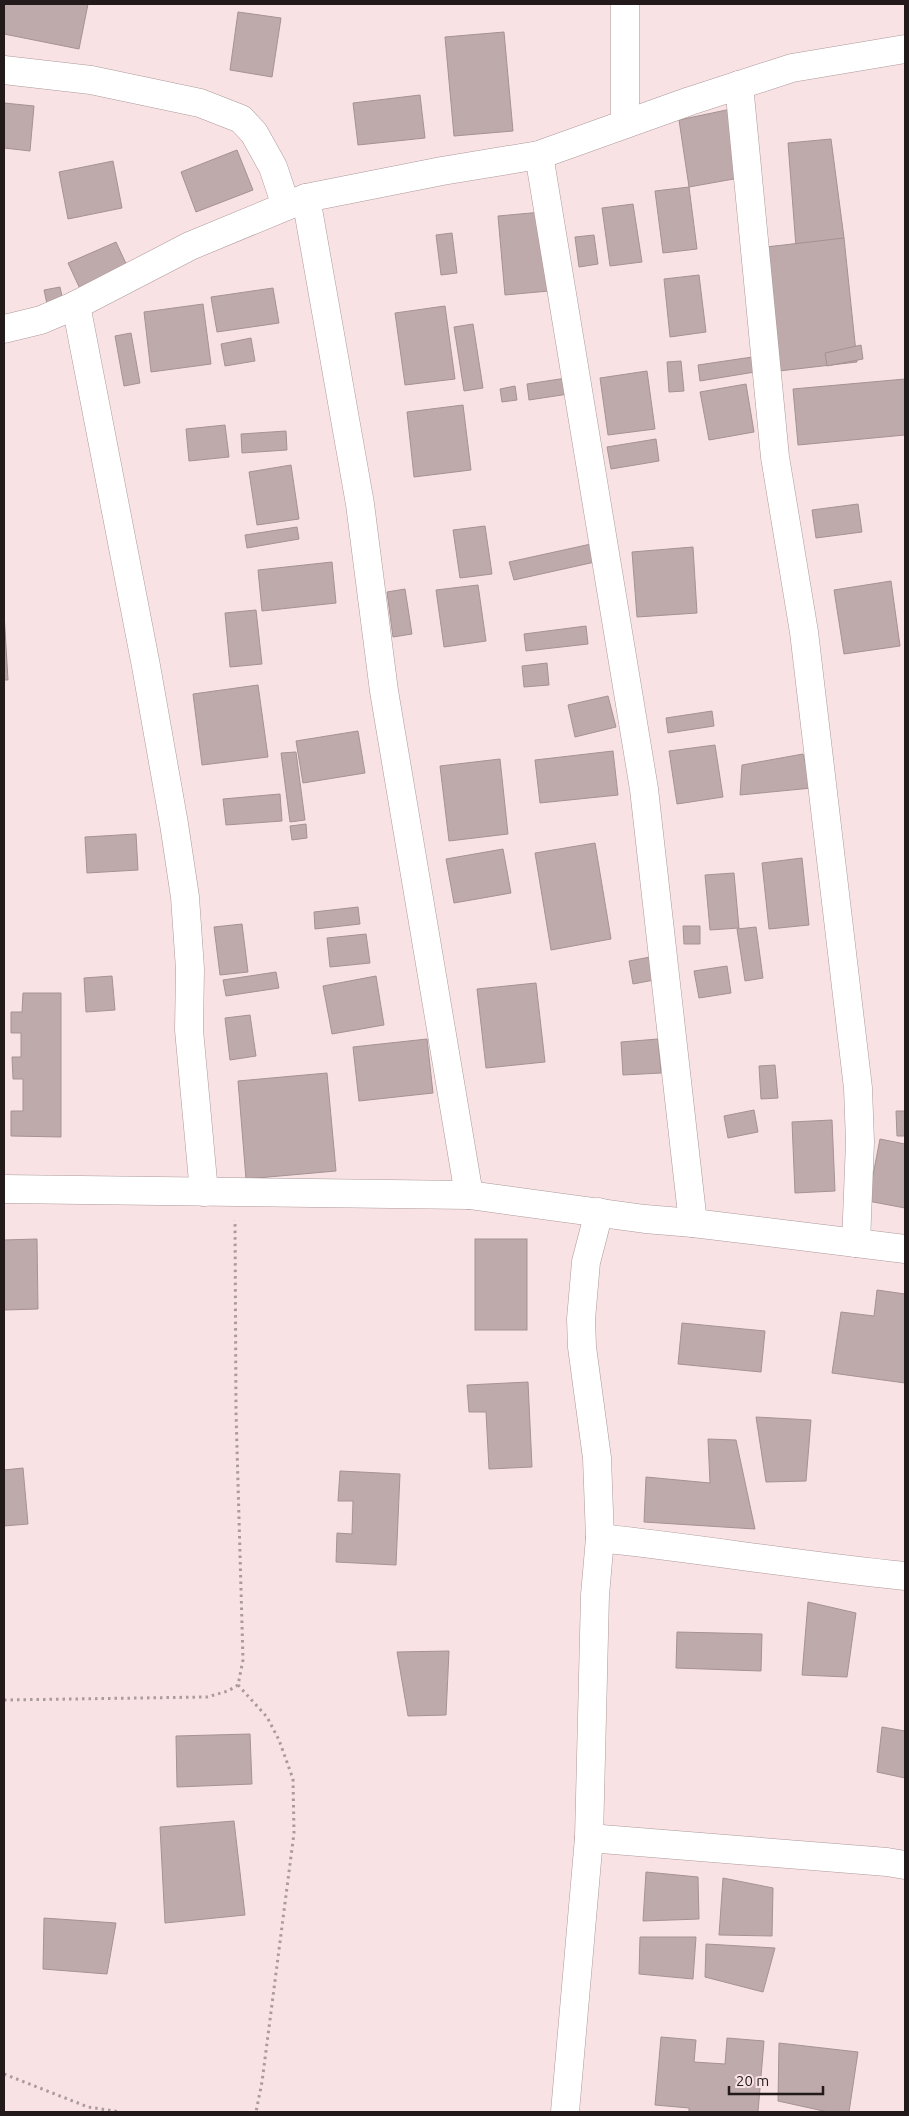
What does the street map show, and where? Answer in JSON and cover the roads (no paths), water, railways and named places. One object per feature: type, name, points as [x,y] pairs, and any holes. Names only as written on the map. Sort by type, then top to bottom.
[{"type":"street","points":[[625,4],[625,124]]},
{"type":"street","points":[[4,329],[41,320],[76,305],[190,246],[296,202],[442,171],[539,155],[792,68],[905,49]]},
{"type":"street","points":[[4,70],[91,80],[200,103],[241,119],[254,133],[296,202],[360,504],[384,691],[469,1195]]},
{"type":"street","points":[[739,85],[775,457],[804,632],[858,1088],[860,1142],[856,1243]]},
{"type":"street","points":[[539,155],[644,789],[693,1223]]},
{"type":"street","points":[[76,305],[148,676],[182,879],[190,969],[189,1030],[204,1192]]},
{"type":"street","points":[[4,1189],[469,1195],[645,1219],[693,1223],[905,1249]]},
{"type":"street","points":[[565,2112],[590,1838],[595,1595],[600,1538],[597,1458],[582,1347],[581,1319],[586,1262],[599,1212]]},
{"type":"street","points":[[600,1538],[685,1547],[851,1571],[905,1576]]},
{"type":"street","points":[[590,1838],[905,1865]]}]
